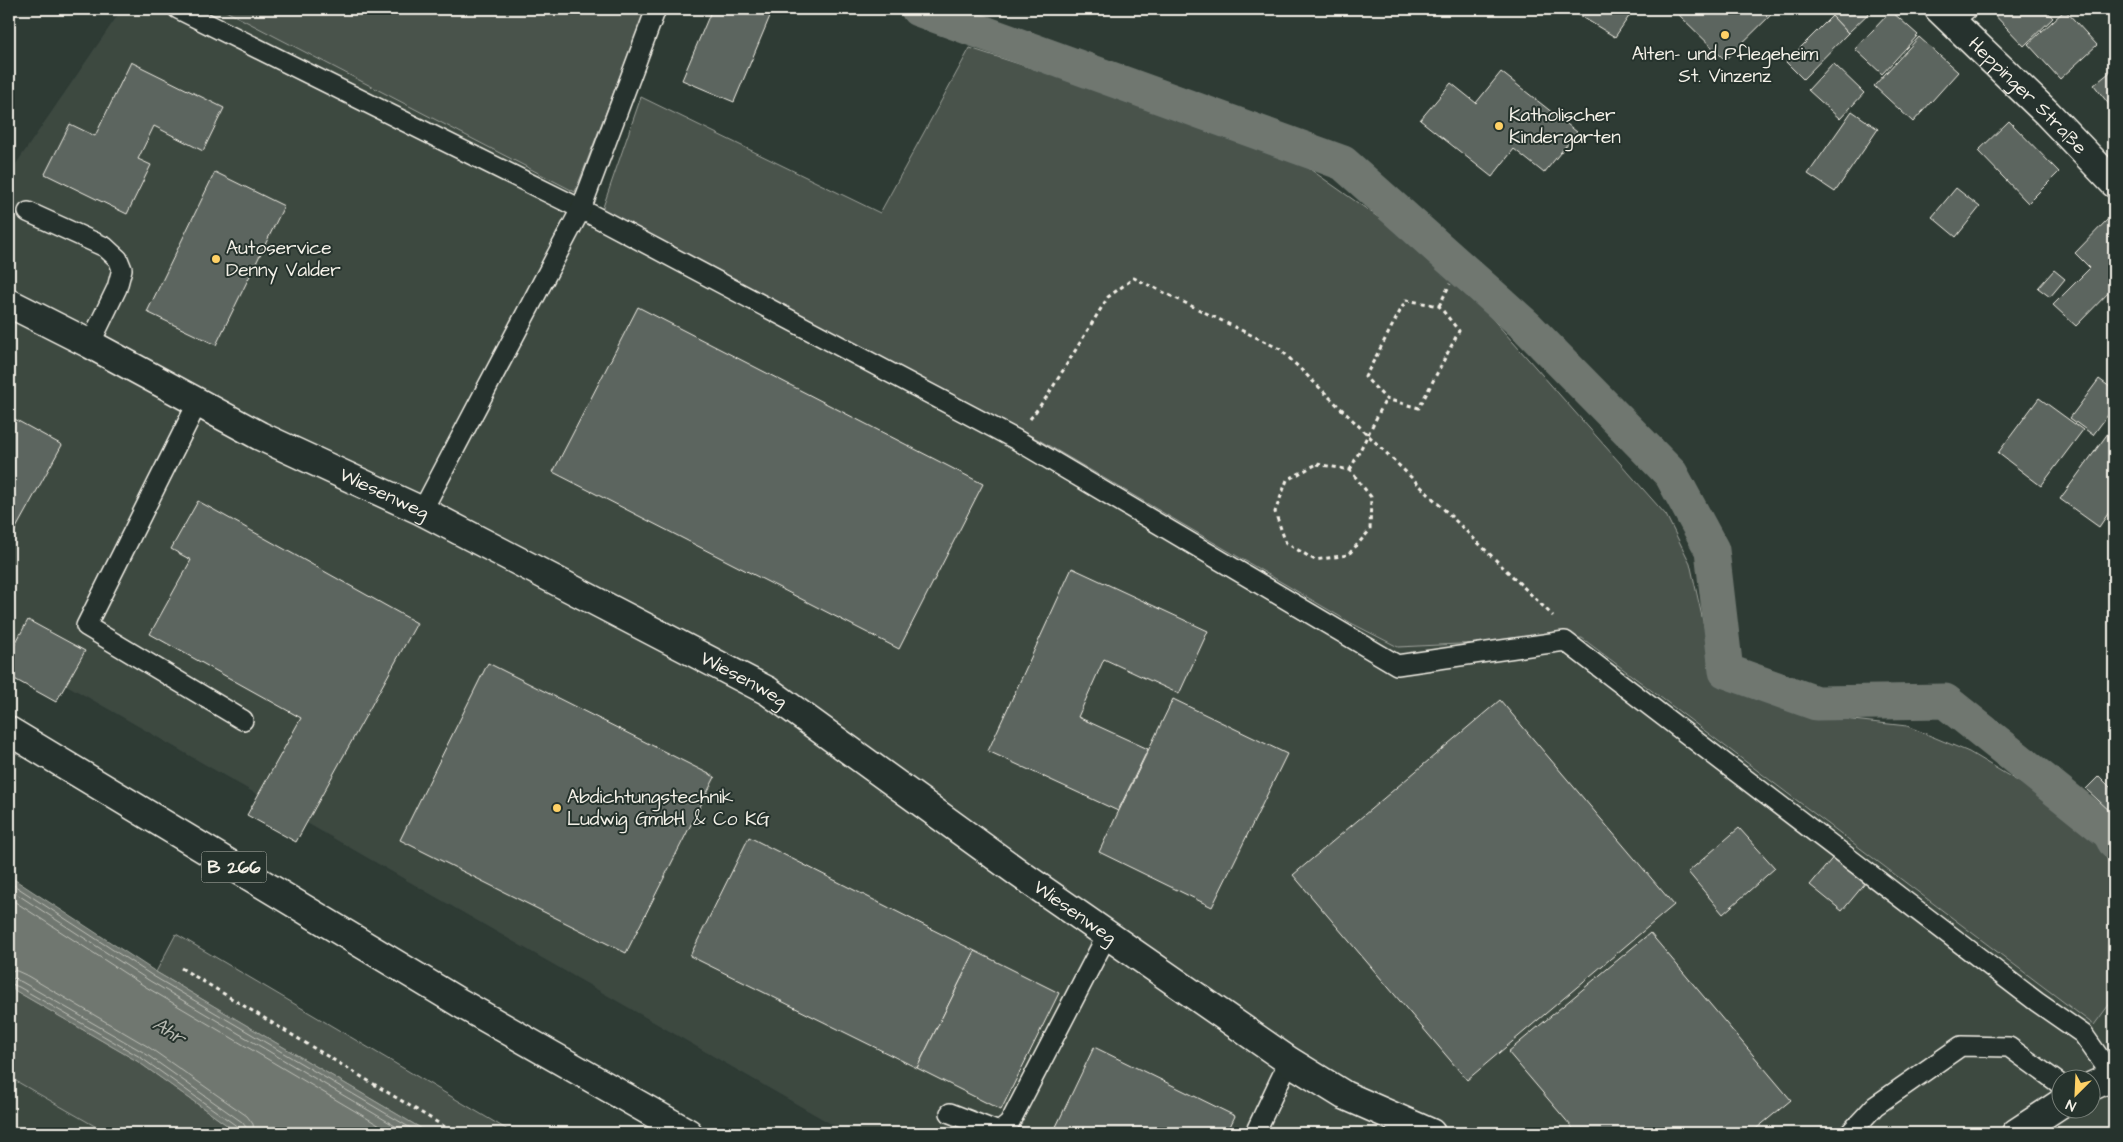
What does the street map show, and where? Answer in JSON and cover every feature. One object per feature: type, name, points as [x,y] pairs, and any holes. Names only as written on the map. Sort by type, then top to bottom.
[{"type":"main road","name":"Heppinger Straße","points":[[1952,13],[2114,184]]},
{"type":"main road","name":"Wiesenweg","points":[[9,304],[90,344],[260,436],[422,511],[768,691],[1020,874],[1288,1062],[1344,1095],[1431,1133]]},
{"type":"main road","name":"B 266","points":[[9,731],[460,1003],[688,1133]]},
{"type":"main road","points":[[2017,1133],[2050,1111]]},
{"type":"lane","points":[[178,9],[581,209],[1015,439],[1397,665],[1565,640],[2037,1002],[2082,1034],[2106,1080]]},
{"type":"lane","points":[[422,511],[581,209],[656,9]]},
{"type":"lane","points":[[28,212],[106,247],[118,258],[122,270],[117,288],[90,344]]},
{"type":"lane","points":[[198,402],[86,626],[243,720]]},
{"type":"lane","points":[[950,1113],[998,1132],[1009,1124],[1107,935]]},
{"type":"lane","points":[[1850,1133],[1875,1106],[1961,1046],[2009,1046],[2050,1077]]},
{"type":"lane","points":[[1255,1133],[1288,1062]]},
{"type":"path","points":[[1015,439],[1048,395],[1108,297],[1134,278],[1280,349],[1555,617],[1565,640]]},
{"type":"path","points":[[1439,306],[1450,284]]},
{"type":"path","points":[[1406,300],[1439,306],[1459,331],[1418,408],[1386,399],[1366,377],[1406,300]]},
{"type":"path","points":[[1350,470],[1386,399]]},
{"type":"path","points":[[1317,464],[1350,470],[1371,497],[1370,530],[1348,555],[1315,560],[1286,543],[1275,512],[1287,480],[1317,464]]},
{"type":"path","points":[[181,968],[455,1133]]},
{"type":"shaded area","points":[[122,9],[222,9],[575,192],[602,210],[1039,440],[1351,623],[1398,647],[1581,638],[2093,1024],[2114,998],[2114,1133],[847,1133],[9,652],[9,174]]},
{"type":"shaded area","points":[[222,9],[646,9],[575,192]]},
{"type":"shaded area","points":[[970,48],[1126,99],[1307,167],[1443,263],[1666,515],[1690,563],[1717,684],[1807,715],[1907,726],[1969,752],[2079,818],[2114,869],[2114,998],[2094,1025],[1582,638],[1398,647],[1351,623],[1039,440],[602,210],[641,97],[880,213]]},
{"type":"shaded area","points":[[176,934],[513,1133],[429,1133],[156,972]]},
{"type":"shaded area","points":[[9,987],[137,1061],[238,1133],[107,1133],[9,1077]]},
{"type":"shaded area","points":[[9,1077],[75,1114],[107,1133],[9,1133]]},
{"type":"water","name":"Ahr","points":[[9,876],[156,972],[429,1133],[238,1133],[137,1061],[9,987]]},
{"type":"building","points":[[712,9],[773,9],[734,102],[682,80]]},
{"type":"building","points":[[1569,9],[1634,9],[1615,37]]},
{"type":"building","name":"Alten- und Pflegeheim St. Vinzenz","points":[[1673,9],[1777,9],[1725,60]]},
{"type":"building","points":[[1825,9],[1873,9],[1848,33]]},
{"type":"building","points":[[1989,9],[2045,9],[2053,18],[2024,46]]},
{"type":"building","points":[[2065,10],[2097,45],[2060,79],[2028,44]]},
{"type":"building","points":[[1891,11],[1918,35],[1882,74],[1855,49]]},
{"type":"building","points":[[1832,16],[1848,33],[1803,79],[1786,62]]},
{"type":"building","points":[[1919,37],[1958,72],[1913,122],[1874,86]]},
{"type":"building","points":[[131,62],[224,108],[203,151],[154,126],[138,159],[151,165],[127,214],[45,174],[70,124],[95,136]]},
{"type":"building","points":[[1833,63],[1864,93],[1840,119],[1808,90]]},
{"type":"building","points":[[2114,69],[2114,111],[2094,85]]},
{"type":"building","name":"Katholischer Kindergarten","points":[[1501,72],[1577,132],[1544,173],[1514,149],[1492,177],[1420,120],[1451,83],[1476,103]]},
{"type":"building","points":[[1852,111],[1878,129],[1835,192],[1808,174]]},
{"type":"building","points":[[2009,121],[2059,172],[2028,203],[1978,151]]},
{"type":"building","name":"Autoservice Denny Valder","points":[[215,172],[284,206],[216,345],[147,312]]},
{"type":"building","points":[[1956,188],[1980,207],[1956,237],[1932,217]]},
{"type":"building","points":[[2109,218],[2114,223],[2114,287],[2076,326],[2053,305],[2090,268],[2075,253]]},
{"type":"building","points":[[2054,270],[2065,279],[2050,297],[2038,288]]},
{"type":"building","points":[[638,307],[983,484],[899,649],[553,472]]},
{"type":"building","points":[[2099,379],[2114,390],[2114,407],[2093,435],[2070,418]]},
{"type":"building","points":[[2039,398],[2083,430],[2041,486],[1998,453]]},
{"type":"building","points":[[9,416],[62,445],[9,541]]},
{"type":"building","points":[[2114,425],[2114,505],[2099,527],[2060,499]]},
{"type":"building","points":[[198,501],[417,623],[296,842],[247,815],[301,718],[150,634],[191,560],[171,549]]},
{"type":"building","points":[[1072,568],[1208,631],[1179,694],[1104,659],[1078,717],[1148,749],[1118,811],[988,751]]},
{"type":"building","points":[[28,620],[85,651],[56,702],[9,676],[9,655]]},
{"type":"building","name":"Abdichtungstechnik Ludwig GmbH & Co KG","points":[[488,663],[715,777],[626,953],[400,840]]},
{"type":"building","points":[[1173,699],[1287,754],[1212,907],[1099,852]]},
{"type":"building","points":[[1500,700],[1674,905],[1467,1080],[1293,875]]},
{"type":"building","points":[[2099,776],[2114,791],[2114,809],[2111,812],[2086,789]]},
{"type":"building","points":[[1739,828],[1775,868],[1723,914],[1688,872]]},
{"type":"building","points":[[749,837],[975,951],[917,1068],[690,956]]},
{"type":"building","points":[[1835,855],[1867,881],[1842,911],[1810,885]]},
{"type":"building","points":[[1650,933],[1791,1100],[1751,1133],[1577,1133],[1508,1052]]},
{"type":"building","points":[[975,951],[1059,993],[1001,1110],[917,1068]]},
{"type":"building","points":[[1094,1047],[1235,1116],[1227,1133],[1053,1133]]},
{"type":"waterway","points":[[918,9],[1343,163],[1527,327],[1671,474],[1712,550],[1726,671],[1816,703],[1945,701],[2110,833],[2114,841]]},
{"type":"place","name":"Alten- und Pflegeheim St. Vinzenz","points":[[1725,35]]},
{"type":"place","name":"Katholischer Kindergarten","points":[[1499,126]]},
{"type":"place","name":"Autoservice Denny Valder","points":[[216,259]]},
{"type":"place","name":"Abdichtungstechnik Ludwig GmbH & Co KG","points":[[557,808]]}]
